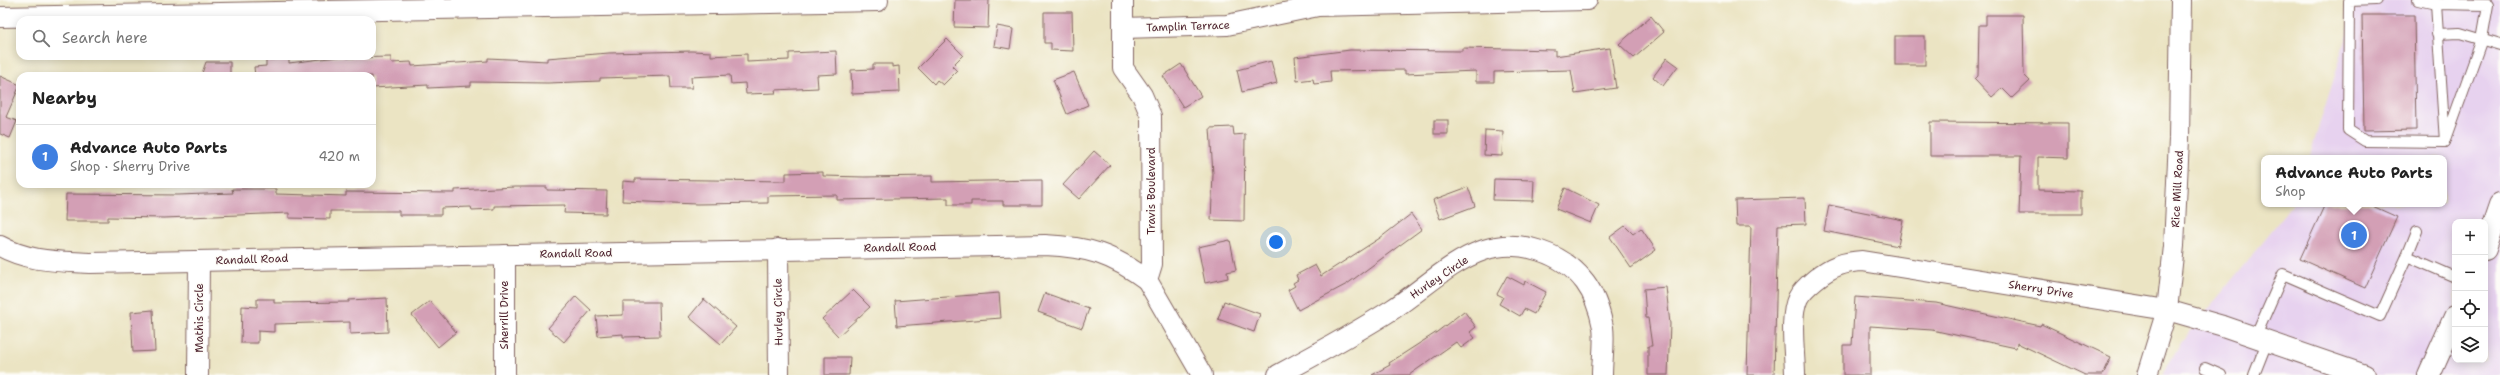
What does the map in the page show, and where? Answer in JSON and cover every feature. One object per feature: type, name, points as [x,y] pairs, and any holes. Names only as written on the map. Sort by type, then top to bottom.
[{"type":"main road","points":[[2488,240],[2500,205]]},
{"type":"main road","points":[[2429,375],[2452,324]]},
{"type":"street","name":"Travis Boulevard","points":[[1123,0],[1122,68],[1142,95],[1151,116],[1152,264],[1147,280]]},
{"type":"street","name":"Tamplin Terrace","points":[[1122,28],[1227,26],[1334,3],[1587,0]]},
{"type":"street","name":"Rice Mill Road","points":[[2147,375],[2167,310],[2174,246],[2179,139],[2181,0]]},
{"type":"street","points":[[17,16],[173,7],[878,1]]},
{"type":"street","points":[[0,17],[16,16]]},
{"type":"street","name":"Randall Road","points":[[0,246],[13,253],[38,260],[90,263],[778,250],[1075,247],[1115,259],[1147,280]]},
{"type":"street","name":"Hurley Circle","points":[[1278,375],[1363,328],[1468,256],[1498,246],[1510,246],[1522,247],[1552,256],[1584,282],[1598,310],[1603,328],[1602,375]]},
{"type":"street","name":"Hurley Circle","points":[[778,250],[779,375]]},
{"type":"street","name":"Sherrill Drive","points":[[505,255],[505,375]]},
{"type":"street","name":"Mathis Circle","points":[[198,375],[199,261]]},
{"type":"street","name":"Sherry Drive","points":[[1795,375],[1794,318],[1798,298],[1810,284],[1827,270],[1844,262],[1862,261],[1908,267],[2167,310],[2223,326],[2361,374]]},
{"type":"street","points":[[1147,280],[1202,375]]},
{"type":"lane","points":[[2376,0],[2349,1],[2348,130],[2365,141],[2445,142]]},
{"type":"lane","points":[[2418,0],[2436,4],[2488,5],[2482,39],[2445,142]]},
{"type":"lane","points":[[2436,4],[2445,142]]},
{"type":"lane","points":[[2437,34],[2460,33],[2500,45]]},
{"type":"lane","points":[[2254,375],[2261,340],[2283,274],[2380,316],[2417,231]]},
{"type":"lane","points":[[2407,256],[2452,276]]},
{"type":"lane","points":[[2205,368],[2221,375]]},
{"type":"shaded area","points":[[2356,0],[2500,0],[2500,375],[2163,375],[2181,343],[2291,207],[2447,207],[2447,155],[2310,155],[2348,33]]},
{"type":"building","points":[[955,0],[989,0],[988,28],[954,27]]},
{"type":"building","points":[[1044,12],[1072,12],[1073,51],[1051,50],[1051,43],[1044,43]]},
{"type":"building","points":[[1986,15],[2023,15],[2024,75],[2030,81],[2012,98],[2002,88],[1992,97],[1975,79],[1978,76],[1979,25],[1986,25]]},
{"type":"building","points":[[2362,15],[2414,15],[2416,130],[2364,131]]},
{"type":"building","points":[[1651,16],[1664,32],[1634,58],[1619,44]]},
{"type":"building","points":[[997,26],[1013,29],[1010,49],[994,46]]},
{"type":"building","points":[[1895,36],[1925,36],[1925,65],[1895,65]]},
{"type":"building","points":[[947,39],[963,55],[952,66],[957,71],[943,85],[937,80],[934,84],[918,68]]},
{"type":"building","points":[[1462,48],[1555,50],[1555,56],[1610,48],[1616,88],[1575,94],[1571,70],[1494,72],[1494,82],[1476,82],[1476,71],[1405,74],[1405,70],[1330,71],[1331,82],[1314,84],[1313,79],[1297,81],[1295,57],[1350,50],[1462,51]]},
{"type":"building","points":[[692,51],[711,52],[711,56],[747,54],[747,62],[789,60],[789,53],[836,51],[837,74],[817,75],[818,88],[775,90],[776,93],[746,94],[745,83],[731,84],[730,75],[691,77],[692,88],[671,88],[670,76],[600,78],[600,81],[548,83],[471,82],[471,86],[428,88],[428,85],[376,88],[376,72],[255,72],[254,67],[266,66],[266,60],[289,60],[289,63],[313,60],[376,60],[376,57],[391,57],[391,63],[411,62],[412,66],[488,61],[488,58],[547,61],[547,58],[609,53]]},
{"type":"building","points":[[1667,58],[1678,66],[1663,86],[1653,77]]},
{"type":"building","points":[[1271,61],[1277,83],[1242,92],[1237,70]]},
{"type":"building","points":[[206,62],[230,62],[230,72],[202,72]]},
{"type":"building","points":[[873,64],[892,64],[892,67],[899,66],[900,92],[852,94],[851,70],[873,69]]},
{"type":"building","points":[[1181,64],[1201,96],[1183,107],[1163,76]]},
{"type":"building","points":[[1074,72],[1088,105],[1067,114],[1053,80]]},
{"type":"building","points":[[0,76],[16,83],[16,94],[6,117],[16,121],[16,123],[10,138],[0,134]]},
{"type":"building","points":[[1434,120],[1448,120],[1448,134],[1434,134]]},
{"type":"building","points":[[1930,122],[2068,123],[2068,158],[2038,157],[2038,190],[2081,191],[2081,214],[2019,214],[2021,156],[1930,156]]},
{"type":"building","points":[[1233,127],[1234,135],[1245,134],[1244,221],[1211,220],[1213,174],[1210,128]]},
{"type":"building","points":[[1485,130],[1503,131],[1502,156],[1484,155]]},
{"type":"building","points":[[1094,151],[1110,165],[1079,199],[1063,185]]},
{"type":"building","points":[[823,172],[823,176],[932,176],[932,182],[1042,180],[1042,205],[1003,205],[1003,201],[971,201],[971,205],[948,205],[948,198],[837,200],[837,195],[768,196],[768,203],[697,204],[622,201],[623,181],[635,182],[635,179],[786,181],[786,173]]},
{"type":"building","points":[[1494,179],[1534,180],[1533,201],[1493,200]]},
{"type":"building","points":[[547,187],[547,190],[607,191],[606,214],[564,213],[565,205],[494,206],[494,209],[472,210],[471,207],[441,208],[441,215],[399,215],[399,211],[330,211],[330,219],[289,218],[289,213],[164,218],[108,217],[108,221],[65,221],[66,194],[178,195],[233,193],[232,189],[276,189],[276,194],[346,196],[346,192],[455,193],[455,190]]},
{"type":"building","points":[[1468,187],[1475,206],[1440,219],[1433,200]]},
{"type":"building","points":[[1565,188],[1599,205],[1591,223],[1556,209]]},
{"type":"building","points":[[1805,198],[1806,224],[1778,225],[1774,375],[1747,375],[1751,226],[1736,226],[1735,200]]},
{"type":"building","points":[[1829,205],[1903,220],[1898,246],[1824,231]]},
{"type":"building","points":[[2324,207],[2375,207],[2397,217],[2365,288],[2300,259]]},
{"type":"building","points":[[1411,214],[1422,229],[1347,284],[1298,310],[1288,290],[1295,286],[1293,283],[1298,280],[1296,275],[1315,265],[1321,276],[1380,238]]},
{"type":"building","points":[[1625,226],[1633,234],[1641,228],[1656,250],[1631,268],[1610,237]]},
{"type":"building","points":[[1230,240],[1236,270],[1227,272],[1228,278],[1205,283],[1198,247]]},
{"type":"building","points":[[1507,276],[1524,285],[1525,281],[1546,292],[1534,314],[1524,309],[1520,316],[1499,304],[1503,297],[1497,294]]},
{"type":"building","points":[[1666,287],[1670,324],[1668,375],[1648,375],[1648,346],[1652,346],[1648,318],[1646,318],[1644,289]]},
{"type":"building","points":[[853,290],[870,307],[838,336],[822,319]]},
{"type":"building","points":[[999,293],[1001,318],[897,326],[895,301]]},
{"type":"building","points":[[1045,293],[1089,309],[1082,328],[1038,312]]},
{"type":"building","points":[[576,296],[591,310],[564,342],[548,328]]},
{"type":"building","points":[[1855,297],[1936,303],[2040,326],[2041,324],[2111,357],[2103,375],[2085,375],[2017,343],[2016,348],[1932,330],[1870,326],[1870,375],[1843,375],[1843,345],[1852,345]]},
{"type":"building","points":[[387,298],[388,332],[350,334],[350,322],[274,324],[274,332],[258,331],[258,343],[241,343],[242,306],[257,307],[257,299],[274,299],[274,303],[349,302],[349,300]]},
{"type":"building","points":[[704,299],[736,327],[721,344],[689,317]]},
{"type":"building","points":[[430,301],[456,332],[438,347],[412,315]]},
{"type":"building","points":[[1224,301],[1260,314],[1254,332],[1218,319]]},
{"type":"building","points":[[623,302],[659,302],[660,336],[623,337],[623,334],[598,336],[596,316],[623,315]]},
{"type":"building","points":[[153,310],[155,351],[133,352],[131,312]]},
{"type":"building","points":[[1464,311],[1476,327],[1470,332],[1475,338],[1461,348],[1456,342],[1409,375],[1372,375],[1390,365],[1389,363],[1437,332]]},
{"type":"building","points":[[825,357],[850,357],[849,375],[825,375]]},
{"type":"place","name":"Advance Auto Parts","points":[[2354,235]]}]
